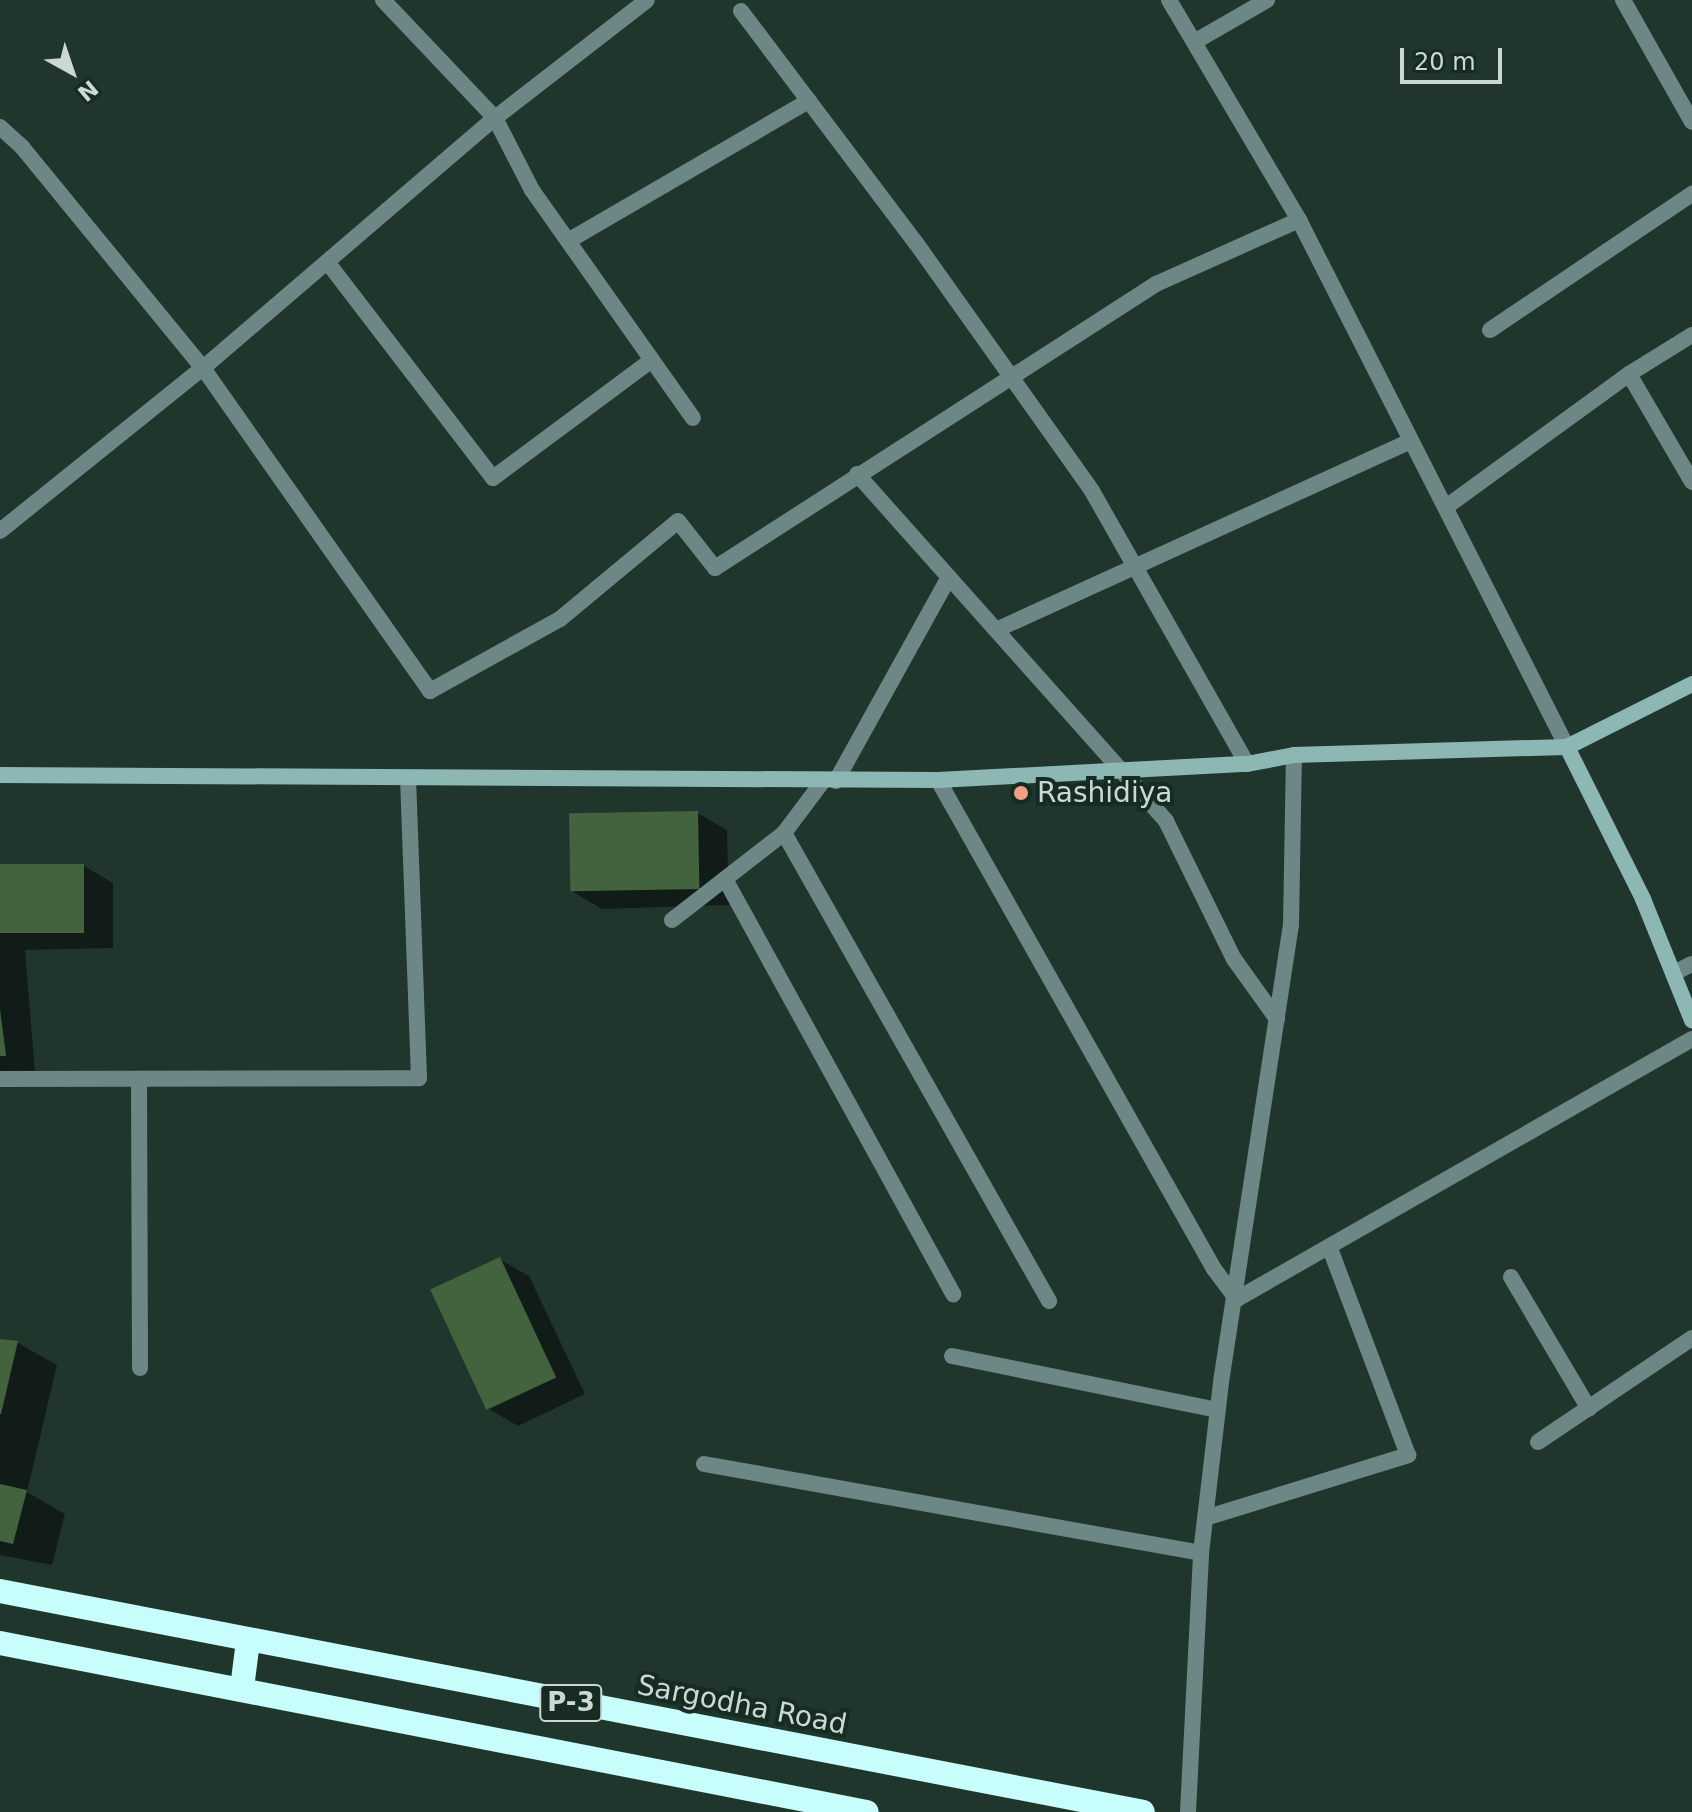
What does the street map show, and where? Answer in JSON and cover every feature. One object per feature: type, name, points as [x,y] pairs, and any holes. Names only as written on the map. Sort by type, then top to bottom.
[{"type":"highway","name":"Sargodha Road","points":[[0,1591],[1143,1812]]},
{"type":"highway","points":[[242,1688],[248,1641]]},
{"type":"highway","name":"P-3","points":[[0,1643],[242,1688],[812,1807],[867,1812]]},
{"type":"street","points":[[383,0],[495,118],[532,190],[693,418]]},
{"type":"street","points":[[0,531],[203,368],[495,118],[647,0]]},
{"type":"street","points":[[1169,0],[1299,220],[1567,747],[1674,973],[1692,1020]]},
{"type":"street","points":[[1196,41],[1267,0]]},
{"type":"street","points":[[1623,0],[1692,122]]},
{"type":"street","points":[[741,11],[1012,374],[1092,491],[1247,764]]},
{"type":"street","points":[[568,241],[809,101]]},
{"type":"street","points":[[0,127],[22,147],[203,368],[430,691],[560,619],[678,521],[715,568],[1156,284],[1299,220]]},
{"type":"street","points":[[1490,330],[1692,194]]},
{"type":"street","points":[[328,263],[493,478],[652,360]]},
{"type":"street","points":[[1446,507],[1629,374],[1692,335]]},
{"type":"street","points":[[1629,374],[1692,482]]},
{"type":"street","points":[[996,630],[1411,441]]},
{"type":"street","points":[[857,474],[1166,821],[1234,959],[1277,1019]]},
{"type":"street","points":[[672,920],[784,833],[830,781],[949,577]]},
{"type":"street","points":[[0,775],[938,780],[1247,764],[1294,755],[1567,747],[1692,684]]},
{"type":"street","points":[[1188,1812],[1205,1518],[1218,1410],[1291,925],[1294,755]]},
{"type":"street","points":[[0,1079],[419,1078],[408,778]]},
{"type":"street","points":[[938,780],[1214,1269],[1237,1299]]},
{"type":"street","points":[[784,833],[1049,1301]]},
{"type":"street","points":[[725,879],[953,1294]]},
{"type":"street","points":[[1674,973],[1692,964]]},
{"type":"street","points":[[1237,1299],[1692,1039]]},
{"type":"street","points":[[139,1080],[140,1368]]},
{"type":"street","points":[[1205,1518],[1408,1455],[1329,1246]]},
{"type":"street","points":[[1511,1277],[1589,1409]]},
{"type":"street","points":[[1538,1442],[1692,1338]]},
{"type":"street","points":[[952,1356],[1218,1410]]},
{"type":"street","points":[[704,1464],[1201,1553]]},
{"type":"building","points":[[698,811],[699,889],[570,891],[569,813]]},
{"type":"building","points":[[0,864],[84,864],[84,933],[0,933]]},
{"type":"building","points":[[0,1009],[6,1056],[0,1056]]},
{"type":"building","points":[[500,1257],[556,1378],[486,1410],[430,1290]]},
{"type":"building","points":[[0,1339],[18,1341],[1,1414],[0,1414]]},
{"type":"building","points":[[0,1484],[27,1490],[13,1544],[0,1541]]},
{"type":"place","name":"Rashidiya","points":[[1021,793]]}]
